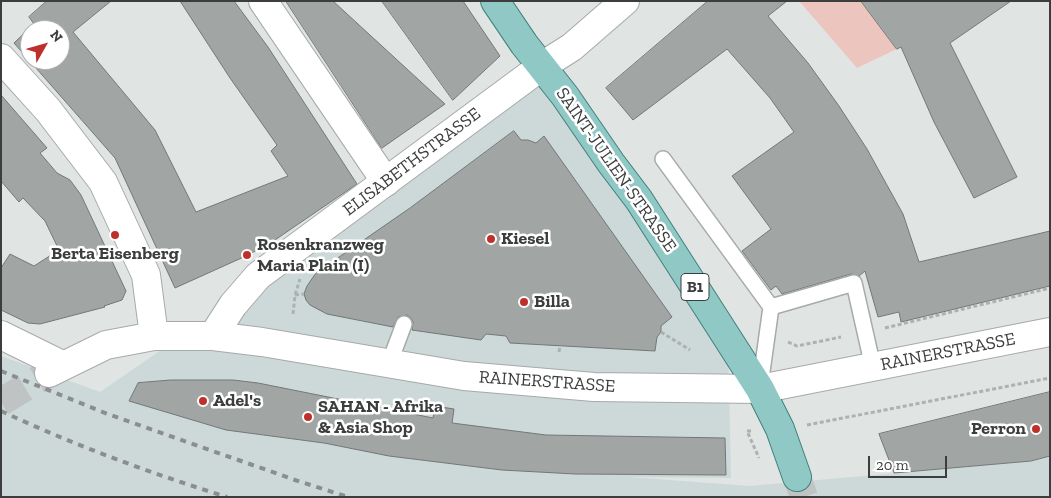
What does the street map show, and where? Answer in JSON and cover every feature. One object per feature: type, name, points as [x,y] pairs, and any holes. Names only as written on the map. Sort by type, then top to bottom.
[{"type":"main road","name":"SAINT-JULIEN-STRASSE","points":[[495,1],[524,44],[639,200],[760,389],[780,429],[797,477]]},
{"type":"street","points":[[263,1],[386,182]]},
{"type":"street","name":"ELISABETHSTRASSE","points":[[213,336],[233,305],[258,276],[542,66],[572,47],[625,1]]},
{"type":"street","points":[[1,58],[48,110],[103,182],[146,275],[154,336]]},
{"type":"street","name":"RAINERSTRASSE","points":[[1,335],[55,369],[106,345],[154,336],[213,336],[262,342],[464,376],[594,387],[760,389],[1050,332]]},
{"type":"lane","points":[[663,159],[771,307],[760,389]]},
{"type":"lane","points":[[771,307],[854,283],[874,367]]},
{"type":"lane","points":[[389,364],[404,324]]},
{"type":"path","points":[[293,314],[301,276]]},
{"type":"path","points":[[877,330],[1050,288]]},
{"type":"path","points":[[296,295],[304,294]]},
{"type":"path","points":[[661,332],[690,350]]},
{"type":"path","points":[[767,333],[797,346],[840,337]]},
{"type":"path","points":[[559,352],[560,346]]},
{"type":"path","points":[[809,425],[1050,378]]},
{"type":"path","points":[[747,431],[762,463]]},
{"type":"shaded area","points":[[799,1],[861,1],[897,49],[857,68]]},
{"type":"shaded area","points":[[538,80],[728,339],[731,478],[629,477],[750,486],[1032,461],[1050,456],[1050,497],[1,497],[1,356],[100,392],[354,217]]},
{"type":"building","points":[[47,1],[111,1],[73,32],[155,130],[196,212],[288,176],[271,151],[277,145],[230,78],[180,1],[234,1],[268,47],[357,184],[272,242],[246,256],[175,288],[115,158],[38,70],[70,70],[70,20],[31,20],[29,17]]},
{"type":"building","points":[[286,1],[333,1],[445,104],[382,148]]},
{"type":"building","points":[[382,1],[463,1],[500,56],[453,100]]},
{"type":"building","points":[[708,1],[787,1],[768,16],[808,63],[867,149],[903,214],[919,262],[1050,231],[1050,286],[901,322],[899,312],[878,317],[865,271],[859,276],[851,274],[782,294],[776,286],[771,290],[742,251],[771,229],[732,176],[794,132],[770,98],[727,49],[633,120],[606,88]]},
{"type":"building","points":[[861,1],[1011,1],[950,43],[1017,177],[974,198],[934,122],[901,47],[897,49]]},
{"type":"building","points":[[20,37],[20,50],[14,43]]},
{"type":"building","points":[[1,95],[47,148],[40,153],[57,173],[70,180],[81,195],[126,291],[122,300],[105,307],[40,324],[28,323],[1,310],[1,268],[10,254],[34,266],[59,250],[45,221],[23,198],[19,202],[1,181]]},
{"type":"building","name":"Kiesel","points":[[514,131],[521,140],[536,143],[544,136],[672,317],[661,326],[655,351],[510,343],[506,336],[486,334],[481,340],[412,330],[413,322],[407,315],[398,317],[393,327],[327,314],[310,305],[304,294],[316,273],[410,208]]},
{"type":"building","points":[[171,380],[233,380],[258,383],[433,418],[435,406],[454,409],[452,423],[546,435],[725,438],[726,475],[575,474],[502,470],[389,456],[324,443],[226,430],[129,401],[138,383]]},
{"type":"building","points":[[1050,392],[1050,456],[1031,461],[894,473],[879,434]]},
{"type":"tunnel","points":[[1,402],[49,373]]},
{"type":"tunnel","points":[[797,477],[804,497]]},
{"type":"railway","points":[[1,371],[105,413],[348,497]]},
{"type":"railway","points":[[1,411],[113,458],[227,497]]},
{"type":"place","name":"Berta Eisenberg","points":[[115,235]]},
{"type":"place","name":"Kiesel","points":[[491,239]]},
{"type":"place","name":"Rosenkranzweg Maria Plain (I)","points":[[247,255]]},
{"type":"place","name":"Billa","points":[[524,302]]},
{"type":"place","name":"Adel's","points":[[203,401]]},
{"type":"place","name":"SAHAN - Afrika & Asia Shop","points":[[308,417]]},
{"type":"place","name":"Perron","points":[[1036,429]]}]
